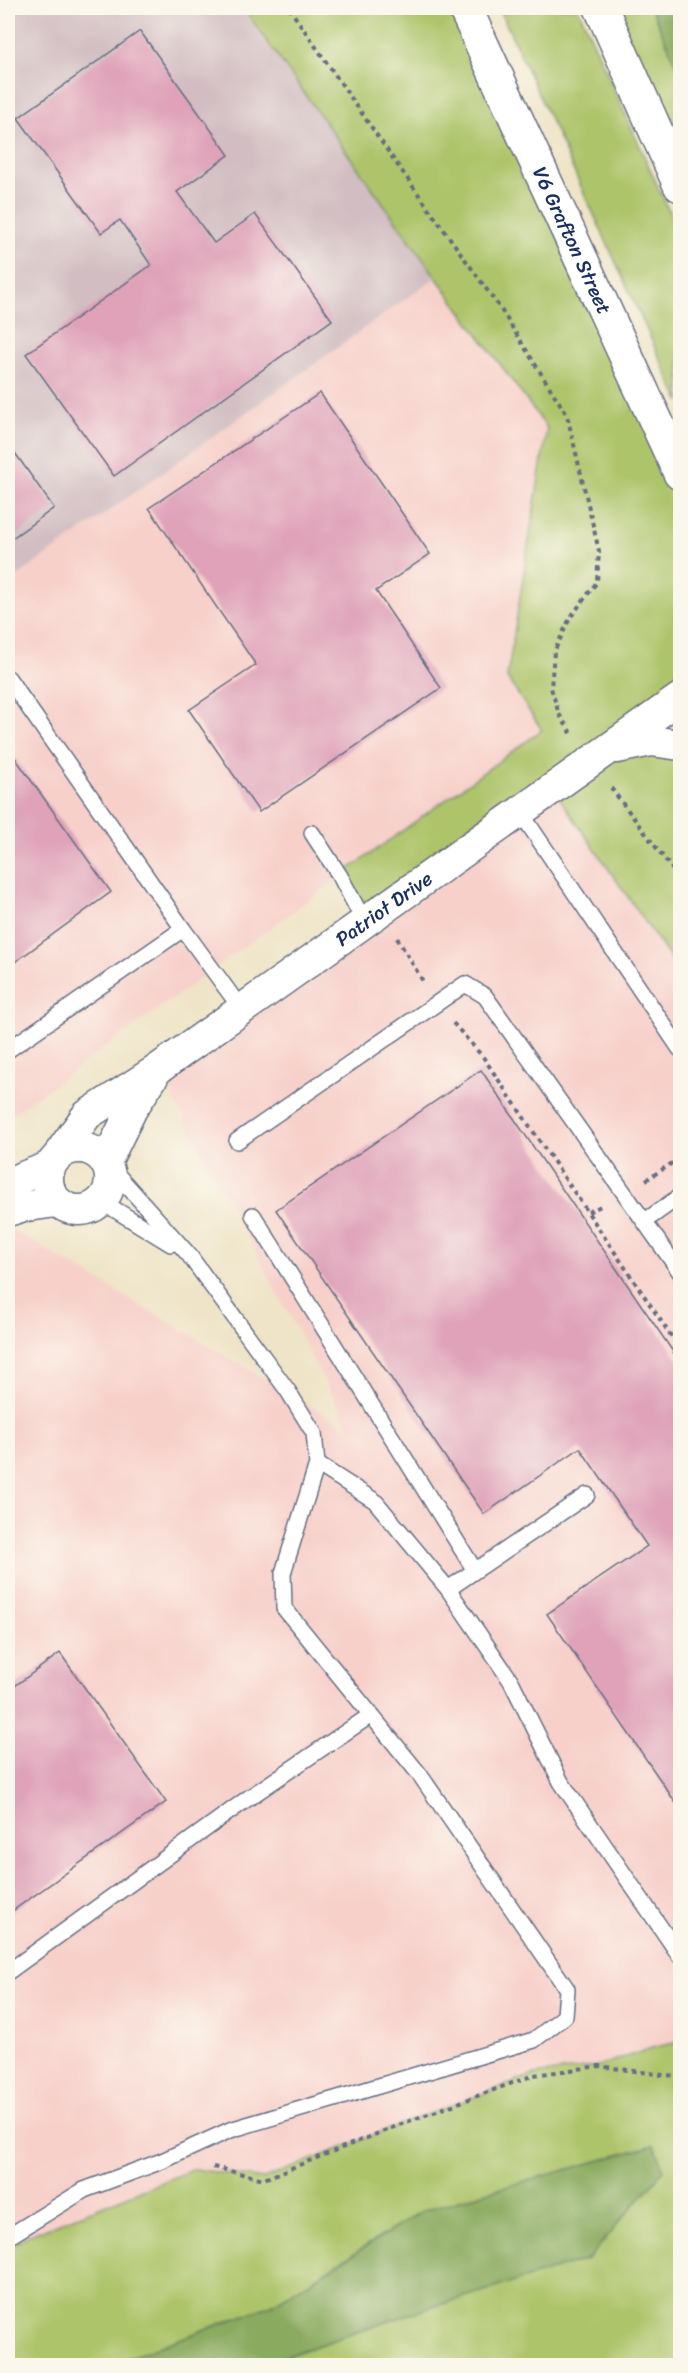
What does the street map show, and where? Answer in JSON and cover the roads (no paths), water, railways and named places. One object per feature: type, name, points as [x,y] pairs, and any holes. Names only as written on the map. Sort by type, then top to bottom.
[{"type":"street","name":"V6 Grafton Street","points":[[465,8],[681,473]]},
{"type":"street","points":[[601,8],[681,184]]},
{"type":"street","name":"Patriot Drive","points":[[55,1159],[87,1115],[158,1069],[681,698]]},
{"type":"street","name":"Patriot Drive","points":[[601,756],[651,741],[681,745]]},
{"type":"street","name":"Patriot Drive","points":[[106,1162],[132,1109],[158,1069]]},
{"type":"street","points":[[8,1183],[77,1147],[99,1154],[106,1162],[111,1181],[101,1201],[92,1208],[82,1211],[71,1210],[56,1202],[8,1211]]},
{"type":"street","points":[[55,1159],[47,1182],[56,1202]]},
{"type":"lane","points":[[8,678],[242,1010]]},
{"type":"lane","points":[[521,813],[681,1049]]},
{"type":"lane","points":[[312,833],[340,876],[373,917]]},
{"type":"lane","points":[[8,1050],[183,929]]},
{"type":"lane","points":[[237,1141],[465,984],[485,996],[681,1272]]},
{"type":"lane","points":[[8,2237],[84,2190],[171,2157],[230,2130],[534,2040],[565,2016],[567,1989],[420,1775],[284,1608],[283,1573],[317,1464],[314,1433],[288,1390],[189,1256],[106,1162]]},
{"type":"lane","points":[[645,1221],[681,1196]]},
{"type":"lane","points":[[101,1201],[189,1256]]},
{"type":"lane","points":[[253,1215],[474,1569]]},
{"type":"lane","points":[[317,1464],[375,1501],[448,1589],[511,1681],[561,1782],[681,1956]]},
{"type":"lane","points":[[448,1589],[474,1569],[587,1495]]},
{"type":"lane","points":[[8,1972],[238,1806],[371,1715]]}]
